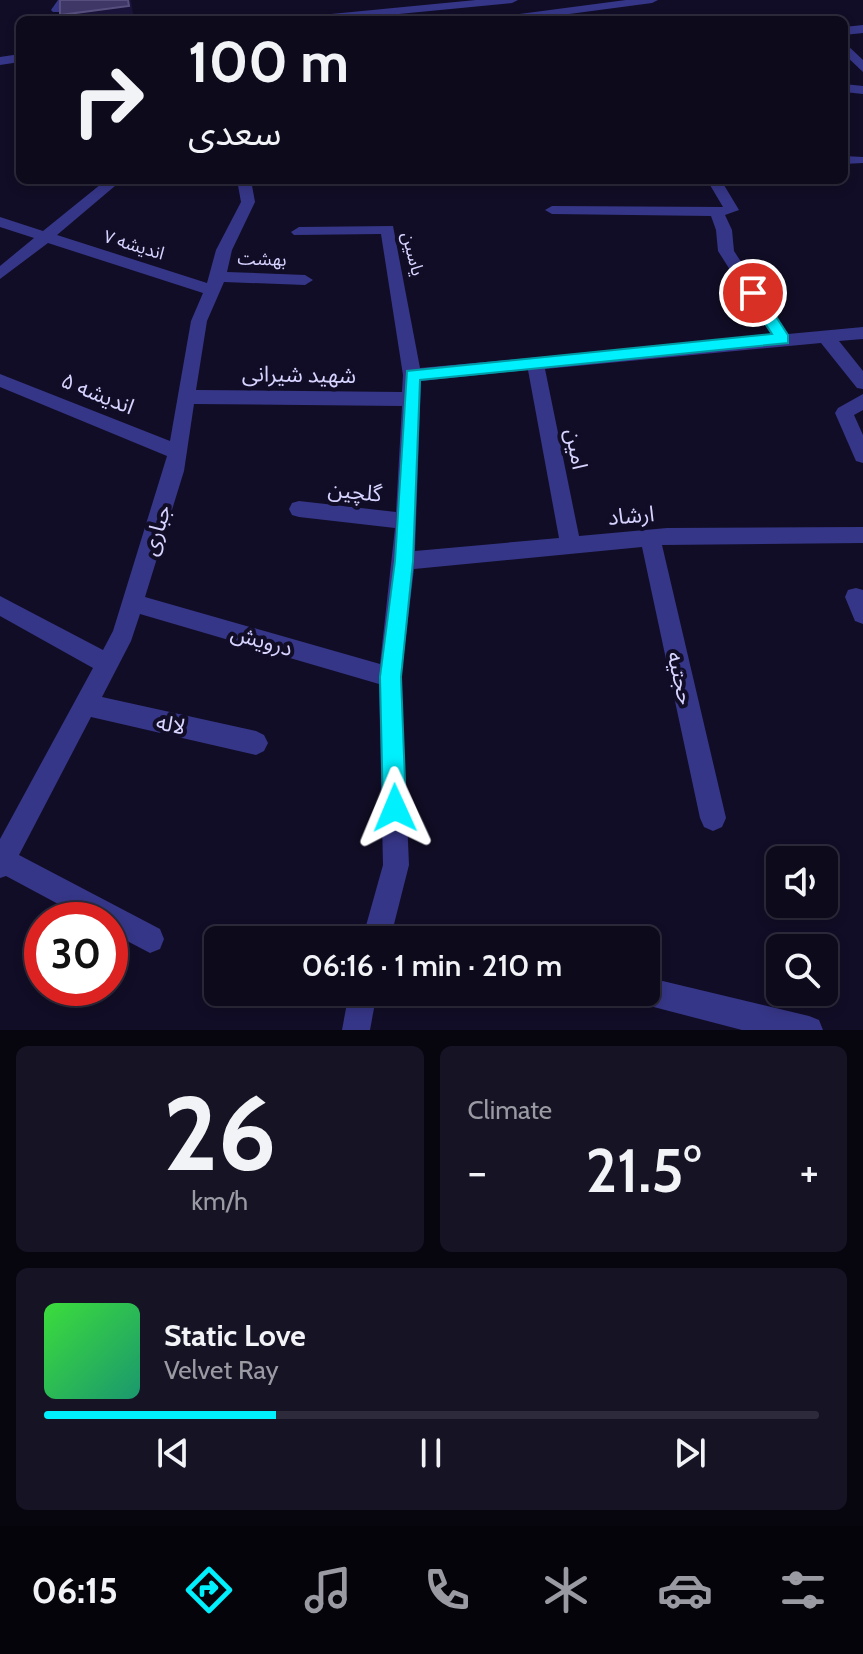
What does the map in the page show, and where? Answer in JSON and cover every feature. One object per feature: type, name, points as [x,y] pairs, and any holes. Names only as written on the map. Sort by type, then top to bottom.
[{"type":"street","points":[[342,0],[356,13]]},
{"type":"street","points":[[332,16],[512,0]]},
{"type":"street","points":[[579,16],[652,0]]},
{"type":"street","points":[[848,51],[863,68]]},
{"type":"street","points":[[0,274],[110,184]]},
{"type":"street","name":"جباری","points":[[150,939],[2,862],[123,634],[177,452],[199,321],[215,284],[224,250],[248,202],[245,184]]},
{"type":"street","points":[[552,210],[732,210],[716,184]]},
{"type":"street","points":[[716,212],[724,230],[726,251],[783,339]]},
{"type":"street","name":"اندیشه ۷","points":[[0,222],[44,238],[215,284]]},
{"type":"street","name":"یاسین","points":[[299,232],[388,229],[412,375]]},
{"type":"street","name":"بهشت","points":[[215,284],[305,280]]},
{"type":"street","points":[[380,926],[396,865],[390,677],[404,561],[412,375],[863,333]]},
{"type":"street","points":[[825,336],[863,383]]},
{"type":"street","name":"امین","points":[[535,363],[571,545]]},
{"type":"street","name":"اندیشه ۵","points":[[0,380],[177,452]]},
{"type":"street","name":"شهید شیرانی","points":[[186,397],[412,399]]},
{"type":"street","points":[[863,401],[844,413],[863,456]]},
{"type":"street","name":"گلچین","points":[[299,509],[406,521]]},
{"type":"street","name":"ارشاد","points":[[404,561],[650,537],[863,535]]},
{"type":"street","name":"حجتیه","points":[[650,537],[713,818]]},
{"type":"street","name":"درویش","points":[[134,603],[390,677]]},
{"type":"street","points":[[0,605],[108,665]]},
{"type":"street","name":"لاله","points":[[87,705],[256,743]]},
{"type":"street","points":[[660,995],[771,1027],[809,1030]]},
{"type":"street","points":[[356,1030],[360,1006]]},
{"type":"building","points":[[60,0],[128,0],[129,6],[60,15]]},
{"type":"route","points":[[395,808],[390,677],[404,561],[412,375],[783,339],[753,293]]}]
